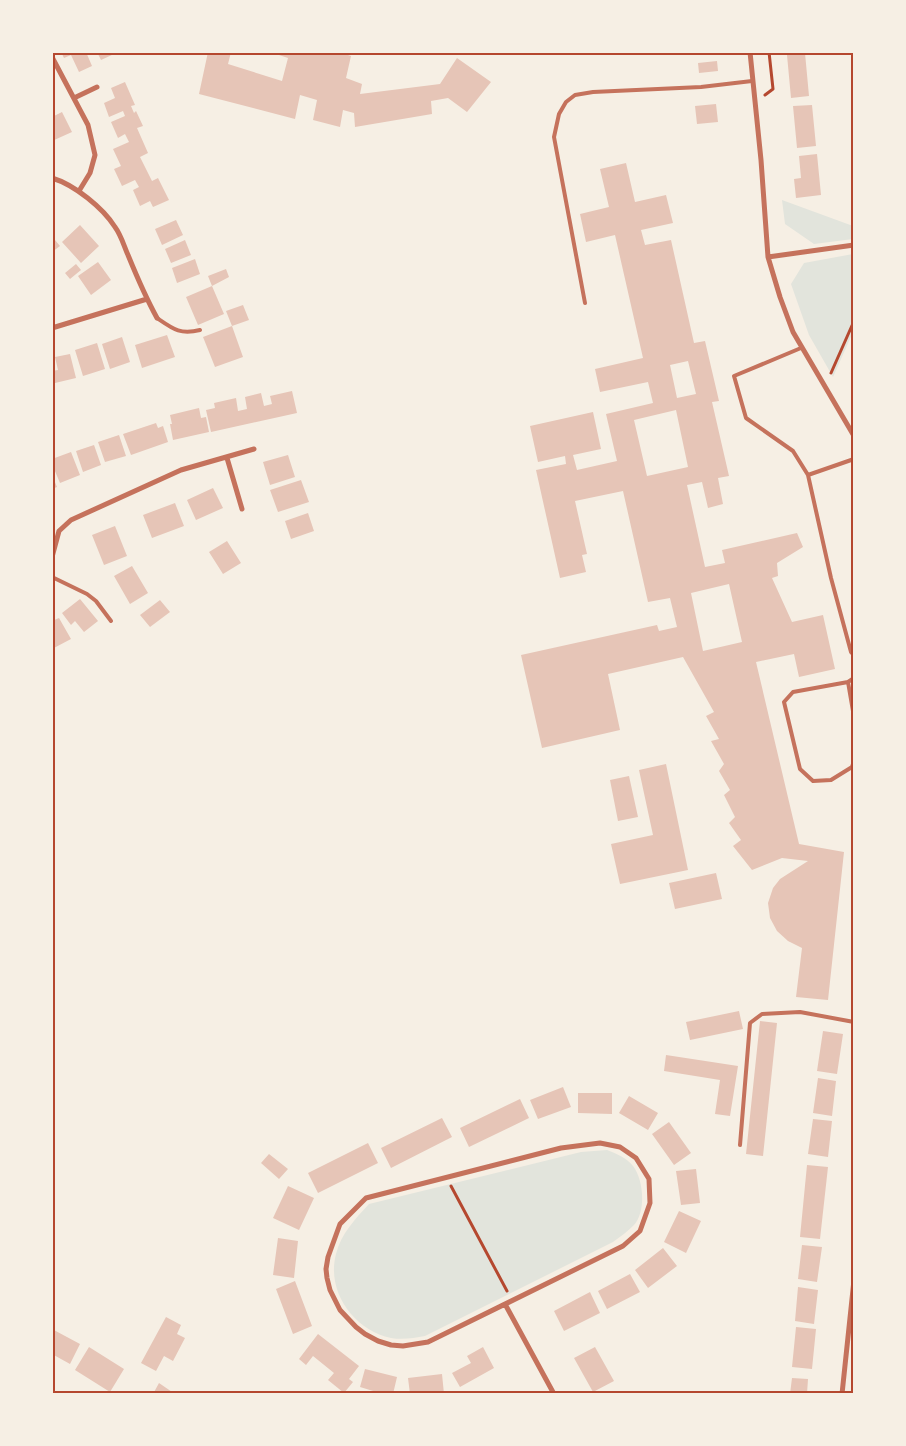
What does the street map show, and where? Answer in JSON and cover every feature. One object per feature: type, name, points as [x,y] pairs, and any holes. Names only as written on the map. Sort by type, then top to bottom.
[{"type":"street","points":[[750,52],[768,257],[793,332],[854,436]]},
{"type":"street","points":[[52,57],[88,124],[95,155],[90,173],[79,191]]},
{"type":"street","points":[[74,98],[97,87]]},
{"type":"street","points":[[52,178],[79,191],[116,227],[157,318]]},
{"type":"street","points":[[768,257],[854,245]]},
{"type":"street","points":[[52,328],[147,299]]},
{"type":"street","points":[[53,553],[59,531],[71,520],[181,470],[254,449]]},
{"type":"street","points":[[227,458],[242,509]]},
{"type":"street","points":[[600,1143],[620,1147],[636,1158],[649,1179],[650,1203],[640,1231],[622,1246],[512,1300],[428,1342],[402,1346],[378,1341],[365,1334],[348,1320],[334,1300],[327,1278],[328,1257],[340,1224],[366,1198],[561,1148],[600,1143]]},
{"type":"street","points":[[842,1394],[854,1280]]},
{"type":"street","points":[[504,1304],[554,1394]]},
{"type":"lane","points":[[585,303],[554,137],[559,114],[566,102],[575,95],[593,92],[701,87],[752,82]]},
{"type":"lane","points":[[157,318],[181,332],[190,333],[200,330]]},
{"type":"lane","points":[[801,348],[734,376],[746,418],[793,451],[808,474],[831,578],[851,652],[854,655]]},
{"type":"lane","points":[[808,474],[854,458]]},
{"type":"lane","points":[[52,577],[87,594],[96,601],[111,621]]},
{"type":"lane","points":[[854,678],[848,682],[793,692],[784,702],[800,769],[813,781],[831,780],[852,767],[854,761]]},
{"type":"lane","points":[[848,682],[854,717]]},
{"type":"lane","points":[[740,1145],[750,1023],[762,1014],[800,1012],[854,1022]]},
{"type":"path","points":[[755,104],[773,89],[769,52]]},
{"type":"path","points":[[824,387],[854,321]]},
{"type":"path","points":[[446,1178],[512,1300]]},
{"type":"shaded area","points":[[782,200],[853,226],[853,239],[814,244],[785,224]]},
{"type":"shaded area","points":[[853,254],[853,332],[833,377],[809,335],[791,284],[804,263]]},
{"type":"shaded area","points":[[607,1150],[625,1158],[631,1163],[637,1172],[642,1196],[638,1219],[632,1227],[613,1242],[425,1336],[400,1339],[378,1334],[365,1327],[355,1318],[339,1295],[335,1282],[334,1268],[338,1247],[345,1233],[369,1204],[581,1152]]},
{"type":"building","points":[[61,52],[86,52],[92,66],[79,72],[71,55],[64,58]]},
{"type":"building","points":[[97,52],[113,52],[114,54],[101,60]]},
{"type":"building","points":[[208,52],[231,52],[228,64],[282,81],[288,58],[270,52],[339,52],[351,56],[346,78],[362,84],[360,94],[440,84],[457,58],[491,82],[467,112],[448,98],[431,101],[432,114],[355,127],[354,113],[343,110],[340,127],[313,120],[317,100],[300,95],[295,119],[199,94]]},
{"type":"building","points":[[805,53],[809,96],[791,98],[787,55]]},
{"type":"building","points":[[717,61],[718,71],[699,73],[698,63]]},
{"type":"building","points":[[125,82],[135,105],[131,106],[134,113],[136,111],[143,126],[137,128],[148,153],[140,157],[152,181],[158,178],[169,200],[153,207],[150,201],[140,206],[133,190],[139,187],[135,180],[122,186],[114,169],[121,166],[113,149],[129,142],[125,134],[118,138],[111,122],[125,116],[123,111],[109,117],[104,103],[115,98],[111,88]]},
{"type":"building","points":[[716,104],[718,122],[697,124],[695,106]]},
{"type":"building","points":[[812,105],[816,146],[797,148],[793,106]]},
{"type":"building","points":[[62,112],[72,132],[52,141],[52,117]]},
{"type":"building","points":[[817,154],[821,195],[796,198],[794,179],[801,178],[799,156]]},
{"type":"building","points":[[626,163],[635,202],[666,195],[673,223],[641,230],[645,245],[671,240],[694,343],[705,341],[719,401],[712,402],[729,476],[718,478],[723,504],[708,508],[702,482],[687,485],[705,567],[725,563],[722,550],[797,533],[803,547],[777,563],[778,576],[772,578],[792,622],[823,615],[835,669],[799,677],[794,654],[756,662],[799,844],[844,852],[828,1000],[796,997],[802,948],[788,941],[777,931],[770,918],[768,903],[773,888],[780,879],[808,861],[782,858],[752,870],[733,846],[741,840],[729,823],[735,817],[724,795],[730,790],[719,771],[724,764],[711,741],[719,739],[706,716],[714,712],[683,657],[608,674],[620,730],[542,748],[521,655],[657,625],[659,631],[677,627],[670,598],[648,602],[623,491],[575,501],[587,554],[582,555],[586,572],[560,578],[536,470],[566,464],[565,456],[538,462],[530,426],[593,412],[601,449],[573,455],[577,470],[617,461],[606,414],[653,403],[648,382],[600,392],[595,369],[643,358],[615,235],[586,242],[580,214],[609,207],[600,169]],"holes":[[[688,361],[696,394],[677,398],[670,365]],[[676,410],[688,467],[647,476],[634,420]],[[729,584],[742,642],[703,651],[691,593]]]},
{"type":"building","points":[[176,220],[183,235],[162,245],[155,229]]},
{"type":"building","points":[[80,225],[99,246],[81,263],[62,242]]},
{"type":"building","points":[[55,240],[60,246],[52,252],[52,242]]},
{"type":"building","points":[[185,240],[191,255],[171,263],[165,249]]},
{"type":"building","points":[[195,259],[200,274],[177,283],[172,268]]},
{"type":"building","points":[[98,262],[111,280],[91,295],[78,276]]},
{"type":"building","points":[[76,264],[81,270],[70,279],[65,273]]},
{"type":"building","points":[[226,269],[229,277],[212,286],[208,276]]},
{"type":"building","points":[[212,286],[224,314],[198,325],[186,297]]},
{"type":"building","points":[[243,305],[249,320],[232,326],[226,311]]},
{"type":"building","points":[[232,326],[243,357],[215,367],[203,337]]},
{"type":"building","points":[[167,335],[175,357],[142,368],[135,345]]},
{"type":"building","points":[[122,337],[130,362],[110,369],[102,344]]},
{"type":"building","points":[[97,343],[105,369],[83,376],[75,350]]},
{"type":"building","points":[[70,354],[76,378],[55,383],[52,371],[58,370],[55,357]]},
{"type":"building","points":[[292,391],[297,413],[211,432],[206,410],[215,408],[214,403],[236,398],[238,411],[247,409],[245,397],[261,393],[264,406],[272,404],[270,396]]},
{"type":"building","points":[[199,408],[201,418],[206,417],[209,432],[173,440],[170,415]]},
{"type":"building","points":[[156,423],[158,428],[163,426],[168,442],[131,455],[123,434]]},
{"type":"building","points":[[119,435],[126,456],[105,462],[98,442]]},
{"type":"building","points":[[94,445],[101,465],[83,472],[76,451]]},
{"type":"building","points":[[71,452],[80,475],[60,483],[52,464],[52,459]]},
{"type":"building","points":[[288,455],[295,477],[270,485],[263,462]]},
{"type":"building","points":[[52,475],[57,487],[52,489]]},
{"type":"building","points":[[301,480],[309,502],[278,512],[270,490]]},
{"type":"building","points":[[213,488],[223,508],[196,520],[187,500]]},
{"type":"building","points":[[175,503],[184,526],[152,538],[143,515]]},
{"type":"building","points":[[308,513],[314,531],[291,539],[285,521]]},
{"type":"building","points":[[115,526],[127,556],[104,565],[92,535]]},
{"type":"building","points":[[227,541],[241,563],[223,574],[209,552]]},
{"type":"building","points":[[132,566],[148,593],[130,604],[114,576]]},
{"type":"building","points":[[80,599],[98,621],[84,632],[75,621],[71,625],[62,613]]},
{"type":"building","points":[[160,600],[170,612],[150,627],[140,615]]},
{"type":"building","points":[[59,618],[71,639],[52,649],[52,621]]},
{"type":"building","points":[[666,764],[688,870],[620,884],[611,844],[653,835],[639,770]]},
{"type":"building","points":[[629,776],[638,817],[618,821],[610,780]]},
{"type":"building","points":[[716,873],[722,899],[675,909],[669,883]]},
{"type":"building","points":[[739,1011],[743,1029],[690,1040],[686,1022]]},
{"type":"building","points":[[760,1021],[777,1023],[763,1156],[746,1154]]},
{"type":"building","points":[[823,1031],[843,1034],[837,1074],[817,1071]]},
{"type":"building","points":[[666,1055],[738,1066],[730,1116],[715,1114],[720,1080],[664,1071]]},
{"type":"building","points":[[818,1078],[836,1081],[832,1116],[813,1113]]},
{"type":"building","points":[[563,1087],[571,1107],[538,1119],[530,1100]]},
{"type":"building","points":[[578,1093],[612,1093],[612,1114],[578,1113]]},
{"type":"building","points":[[629,1096],[658,1113],[648,1130],[619,1113]]},
{"type":"building","points":[[520,1099],[529,1118],[469,1147],[460,1128]]},
{"type":"building","points":[[442,1118],[452,1137],[391,1168],[381,1148]]},
{"type":"building","points":[[813,1119],[832,1121],[828,1157],[808,1154]]},
{"type":"building","points":[[669,1122],[691,1153],[674,1165],[652,1134]]},
{"type":"building","points":[[368,1143],[378,1163],[318,1193],[308,1173]]},
{"type":"building","points":[[269,1154],[288,1169],[279,1179],[261,1163]]},
{"type":"building","points":[[807,1165],[828,1167],[820,1239],[800,1237]]},
{"type":"building","points":[[696,1169],[700,1203],[681,1205],[676,1171]]},
{"type":"building","points":[[288,1186],[314,1198],[299,1230],[273,1218]]},
{"type":"building","points":[[679,1211],[701,1221],[686,1253],[664,1242]]},
{"type":"building","points":[[278,1238],[298,1241],[294,1278],[273,1275]]},
{"type":"building","points":[[802,1245],[822,1247],[817,1282],[798,1279]]},
{"type":"building","points":[[663,1248],[677,1266],[648,1288],[635,1270]]},
{"type":"building","points":[[630,1274],[640,1292],[607,1309],[598,1291]]},
{"type":"building","points":[[295,1281],[312,1326],[293,1334],[276,1289]]},
{"type":"building","points":[[798,1287],[818,1290],[814,1324],[795,1321]]},
{"type":"building","points":[[590,1292],[600,1313],[564,1331],[554,1311]]},
{"type":"building","points":[[166,1317],[181,1325],[177,1334],[185,1338],[173,1361],[164,1356],[156,1371],[141,1363]]},
{"type":"building","points":[[796,1327],[816,1329],[812,1369],[792,1367]]},
{"type":"building","points":[[52,1329],[80,1344],[70,1364],[52,1354]]},
{"type":"building","points":[[318,1334],[359,1366],[349,1379],[353,1382],[344,1393],[328,1380],[334,1373],[313,1356],[306,1365],[299,1359]]},
{"type":"building","points":[[89,1347],[124,1369],[110,1392],[75,1370]]},
{"type":"building","points":[[483,1347],[494,1368],[460,1387],[452,1373],[471,1363],[467,1356]]},
{"type":"building","points":[[595,1347],[614,1381],[593,1392],[574,1358]]},
{"type":"building","points":[[365,1369],[397,1377],[393,1394],[383,1394],[360,1387]]},
{"type":"building","points":[[442,1374],[444,1394],[410,1394],[408,1378]]},
{"type":"building","points":[[792,1378],[808,1379],[807,1394],[790,1394]]},
{"type":"building","points":[[159,1383],[175,1394],[153,1394]]}]
